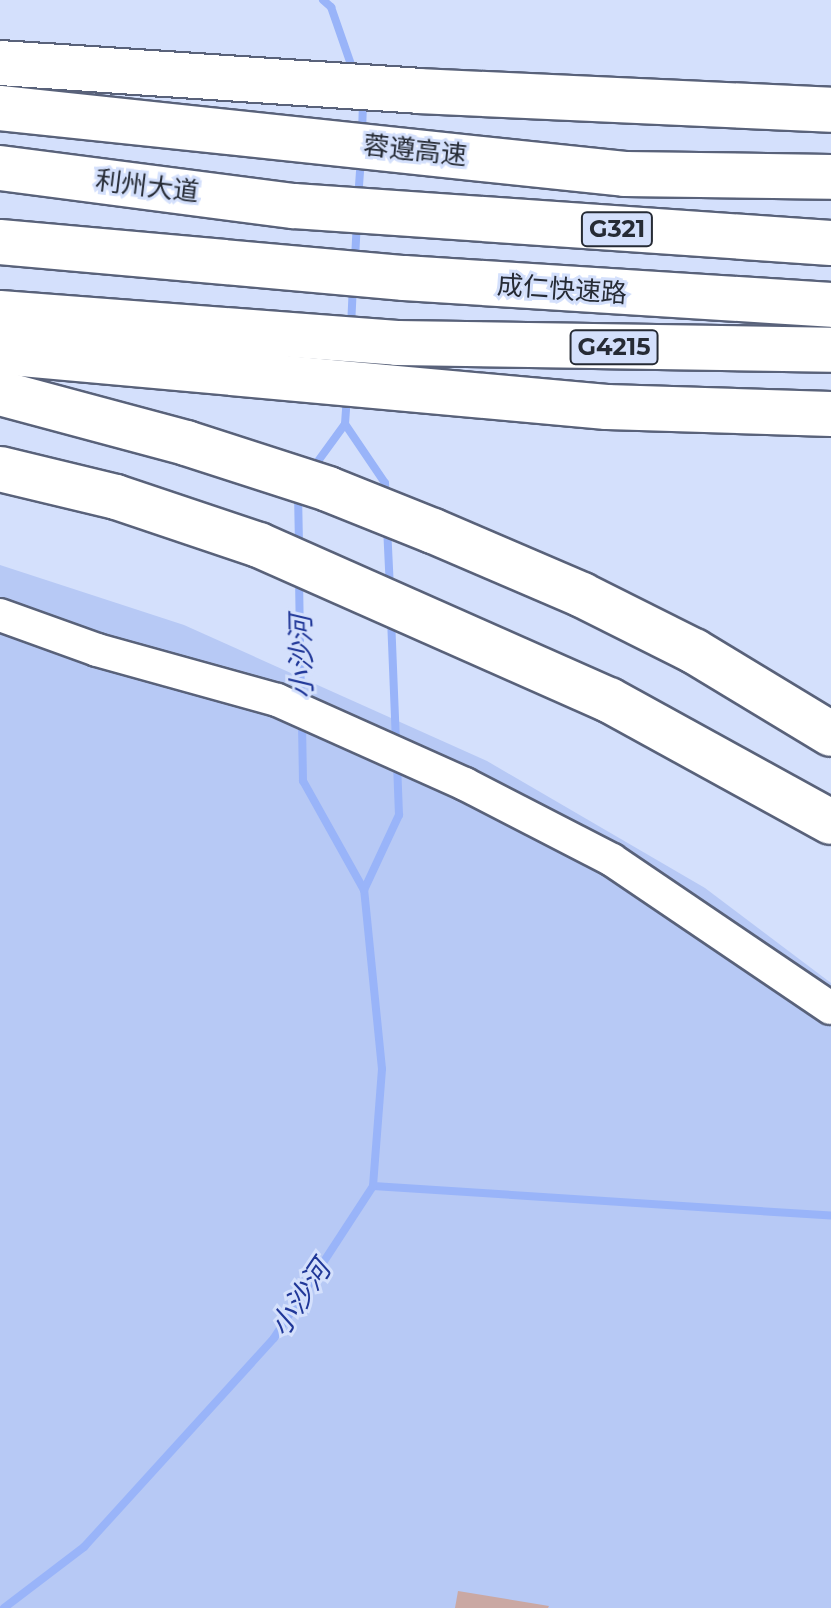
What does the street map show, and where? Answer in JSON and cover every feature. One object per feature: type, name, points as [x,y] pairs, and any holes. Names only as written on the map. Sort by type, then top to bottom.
[{"type":"highway","points":[[0,63],[310,81],[418,91],[831,110]]},
{"type":"highway","name":"蓉遵高速","points":[[0,108],[625,174],[831,177]]},
{"type":"highway","name":"利州大道","points":[[0,168],[294,206],[404,216],[831,243]]},
{"type":"highway","name":"成仁快速路","points":[[0,242],[404,278],[831,305]]},
{"type":"highway","name":"G4215","points":[[0,313],[397,343],[831,350]]},
{"type":"highway","points":[[0,352],[607,407],[831,414]]},
{"type":"highway","points":[[0,393],[186,443],[354,499],[582,595],[694,651],[831,734]]},
{"type":"highway","points":[[0,469],[116,497],[259,545],[609,700],[831,822]]},
{"type":"street","points":[[0,615],[97,650],[277,700],[465,784],[612,860],[831,1008]]},
{"type":"shaded area","points":[[0,565],[184,625],[487,761],[705,888],[831,983],[831,1608],[0,1608]]},
{"type":"building","points":[[458,1591],[549,1606],[455,1608]]},
{"type":"waterway","name":"小沙河","points":[[323,0],[331,7],[354,73]]},
{"type":"waterway","name":"小沙河","points":[[362,132],[363,101]]},
{"type":"waterway","name":"小沙河","points":[[358,200],[361,157]]},
{"type":"waterway","name":"小沙河","points":[[355,259],[357,225]]},
{"type":"waterway","name":"小沙河","points":[[351,327],[353,285]]},
{"type":"waterway","name":"小沙河","points":[[313,468],[345,424],[347,397]]},
{"type":"waterway","name":"小沙河","points":[[345,424],[385,483],[386,497]]},
{"type":"waterway","name":"小沙河","points":[[298,493],[299,547]]},
{"type":"waterway","name":"小沙河","points":[[387,526],[390,589]]},
{"type":"waterway","name":"小沙河","points":[[299,577],[301,703]]},
{"type":"waterway","name":"小沙河","points":[[391,618],[396,744]]},
{"type":"waterway","name":"小沙河","points":[[4,1608],[84,1547],[274,1338],[373,1186],[382,1069],[364,890],[303,781],[302,721]]},
{"type":"waterway","name":"小沙河","points":[[364,890],[399,815],[397,762]]},
{"type":"waterway","points":[[373,1186],[831,1216]]}]
